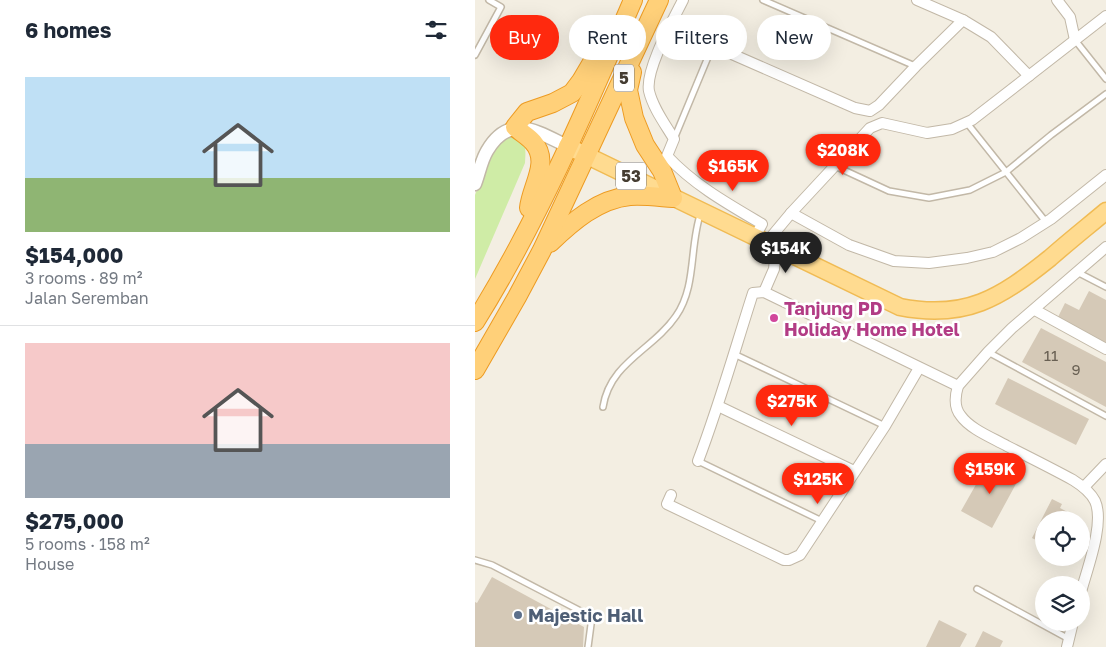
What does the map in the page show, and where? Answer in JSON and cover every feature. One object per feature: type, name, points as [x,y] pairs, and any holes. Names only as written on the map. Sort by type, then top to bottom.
[{"type":"highway","name":"5","points":[[646,30],[659,0]]},
{"type":"highway","name":"5","points":[[476,320],[495,289],[530,223],[630,8]]},
{"type":"highway","points":[[530,223],[529,206],[541,165],[540,153],[533,142],[515,127],[527,112],[572,93],[602,46],[630,8]]},
{"type":"highway","name":"5","points":[[475,370],[542,250],[633,60]]},
{"type":"highway","points":[[542,250],[568,226],[592,210],[613,200],[630,196],[673,198],[662,171],[645,145],[634,118],[628,90],[634,60]]},
{"type":"main road","name":"53","points":[[567,146],[899,307],[920,311],[951,310],[973,306],[1001,294],[1020,282],[1106,211]]},
{"type":"street","points":[[676,15],[683,0]]},
{"type":"street","points":[[917,0],[937,4],[991,37],[1029,76]]},
{"type":"street","points":[[1057,0],[1070,17],[1075,40]]},
{"type":"street","points":[[766,243],[791,213],[870,128],[882,122],[927,133],[952,129],[972,120],[1106,16]]},
{"type":"street","points":[[747,60],[855,108],[870,111],[879,105],[963,20]]},
{"type":"street","points":[[656,59],[650,73],[649,89],[654,104],[674,139],[667,156],[707,191],[762,224],[775,269],[764,292]]},
{"type":"street","points":[[475,184],[486,152],[500,134],[515,127],[530,128],[567,146]]},
{"type":"street","points":[[791,213],[858,248],[894,261],[929,263],[967,258],[993,252],[1047,222],[1106,175]]},
{"type":"street","points":[[1085,576],[1098,518],[1095,501],[1084,487],[986,435],[968,423],[961,417],[956,406],[956,393],[959,386],[988,352],[1106,246]]},
{"type":"street","points":[[699,461],[753,293],[764,292],[959,386]]},
{"type":"street","points":[[1035,310],[1106,349]]},
{"type":"street","points":[[671,495],[667,504],[784,560],[800,555],[885,426],[919,368]]},
{"type":"street","points":[[718,406],[854,471]]},
{"type":"street","points":[[1084,487],[1106,464]]},
{"type":"lane","points":[[489,0],[501,7]]},
{"type":"lane","points":[[475,55],[503,0]]},
{"type":"lane","points":[[763,0],[916,66]]},
{"type":"lane","points":[[1075,40],[1106,79]]},
{"type":"lane","points":[[674,139],[707,60]]},
{"type":"lane","points":[[835,166],[889,191],[929,198],[969,190],[1006,172],[1106,94]]},
{"type":"lane","points":[[966,122],[1047,222]]},
{"type":"lane","points":[[603,407],[608,389],[623,366],[664,330],[676,317],[685,300],[701,211]]},
{"type":"lane","points":[[1077,272],[1106,288]]},
{"type":"lane","points":[[988,352],[1106,416]]},
{"type":"lane","points":[[733,353],[885,426]]},
{"type":"lane","points":[[699,461],[822,521]]},
{"type":"lane","points":[[475,560],[492,565],[592,617],[588,647]]},
{"type":"lane","points":[[977,589],[1068,643]]},
{"type":"green space","points":[[508,135],[519,139],[524,144],[525,163],[475,279],[475,195],[494,148]]},
{"type":"building","points":[[1089,291],[1106,300],[1106,343],[1058,317],[1065,303],[1079,310]]},
{"type":"building","points":[[1041,328],[1106,362],[1106,407],[1022,362]]},
{"type":"building","points":[[1008,378],[1089,419],[1076,445],[995,404]]},
{"type":"building","points":[[1000,463],[1015,471],[1011,478],[1017,482],[992,528],[961,511],[987,465],[996,470]]},
{"type":"building","points":[[1052,499],[1062,504],[1060,508],[1066,511],[1046,511]]},
{"type":"building","name":"Majestic Hall","points":[[492,577],[584,627],[583,647],[475,647],[475,602],[477,603]]},
{"type":"building","points":[[939,620],[967,634],[960,647],[926,647]]},
{"type":"building","points":[[983,631],[1003,641],[1000,647],[975,647]]},
{"type":"place","name":"Tanjung PD Holiday Home Hotel","points":[[774,318]]},
{"type":"place","name":"Majestic Hall","points":[[518,615]]}]
